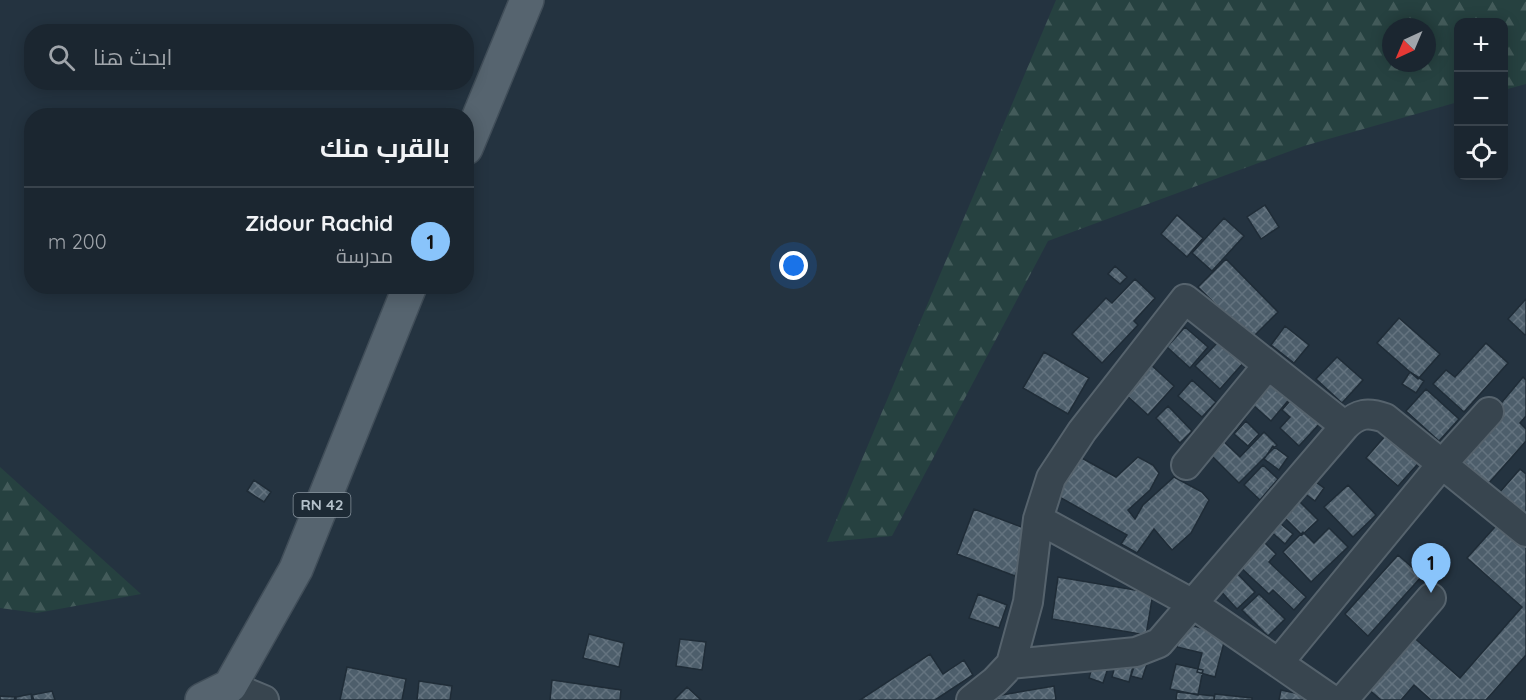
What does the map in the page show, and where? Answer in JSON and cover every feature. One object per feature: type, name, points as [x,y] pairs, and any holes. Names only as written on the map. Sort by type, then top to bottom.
[{"type":"main road","points":[[474,129],[527,0]]},
{"type":"main road","name":"RN 42","points":[[216,693],[296,569],[407,294]]},
{"type":"street","points":[[971,700],[995,681],[1011,664],[1028,602],[1038,519],[1051,478],[1082,431],[1185,299],[1345,426]]},
{"type":"street","points":[[1186,465],[1268,365]]},
{"type":"street","points":[[1011,664],[1136,652],[1159,643],[1345,426],[1353,418],[1369,412],[1385,418],[1526,532]]},
{"type":"street","points":[[1279,662],[1442,464],[1489,412]]},
{"type":"street","points":[[1038,519],[1193,604],[1332,700]]},
{"type":"street","points":[[1343,700],[1431,598]]},
{"type":"street","points":[[216,693],[264,700]]},
{"type":"green space","points":[[1056,0],[1526,0],[1526,84],[1508,89],[1508,18],[1454,18],[1454,103],[1304,146],[1048,241],[892,536],[827,542]]},
{"type":"green space","points":[[0,467],[141,594],[37,613],[0,608]]},
{"type":"building","points":[[1265,205],[1279,227],[1261,239],[1247,217]]},
{"type":"building","points":[[1177,215],[1203,238],[1187,257],[1161,234]]},
{"type":"building","points":[[1224,218],[1244,236],[1212,271],[1192,253]]},
{"type":"building","points":[[1226,259],[1278,312],[1251,339],[1198,287]]},
{"type":"building","points":[[1115,266],[1127,277],[1120,284],[1108,274]]},
{"type":"building","points":[[1135,279],[1155,298],[1134,321],[1138,325],[1102,363],[1072,334],[1106,298],[1112,303]]},
{"type":"building","points":[[1526,299],[1526,334],[1525,335],[1508,319]]},
{"type":"building","points":[[1399,318],[1440,354],[1418,379],[1377,343]]},
{"type":"building","points":[[1285,326],[1309,345],[1294,363],[1271,345]]},
{"type":"building","points":[[1185,327],[1208,347],[1190,368],[1167,347]]},
{"type":"building","points":[[1221,339],[1245,361],[1220,389],[1195,366]]},
{"type":"building","points":[[1486,343],[1508,363],[1464,412],[1433,384],[1446,370],[1455,377]]},
{"type":"building","points":[[1044,352],[1089,378],[1068,414],[1023,388]]},
{"type":"building","points":[[1337,357],[1363,380],[1342,403],[1316,379]]},
{"type":"building","points":[[1149,363],[1174,386],[1148,415],[1123,392]]},
{"type":"building","points":[[1410,372],[1424,381],[1416,393],[1402,384]]},
{"type":"building","points":[[1265,373],[1292,396],[1271,421],[1244,397]]},
{"type":"building","points":[[1523,377],[1526,380],[1526,416],[1520,423],[1526,429],[1526,441],[1488,484],[1457,456]]},
{"type":"building","points":[[1192,380],[1216,402],[1202,417],[1178,396]]},
{"type":"building","points":[[1426,389],[1459,419],[1439,441],[1406,411]]},
{"type":"building","points":[[1295,395],[1323,420],[1299,446],[1280,428],[1290,417],[1282,410]]},
{"type":"building","points":[[1168,406],[1192,431],[1180,443],[1156,418]]},
{"type":"building","points":[[1236,410],[1246,417],[1236,431],[1226,424]]},
{"type":"building","points":[[1246,421],[1259,434],[1248,446],[1234,434]]},
{"type":"building","points":[[1392,428],[1424,457],[1398,486],[1366,458]]},
{"type":"building","points":[[1264,432],[1277,445],[1239,483],[1205,449],[1218,436],[1240,457]]},
{"type":"building","points":[[1273,446],[1288,457],[1279,470],[1264,459]]},
{"type":"building","points":[[1069,451],[1116,477],[1138,457],[1153,465],[1159,473],[1150,490],[1128,510],[1135,519],[1143,505],[1174,477],[1202,492],[1209,500],[1191,533],[1172,550],[1154,529],[1137,553],[1121,544],[1127,535],[1047,490]]},
{"type":"building","points":[[1263,465],[1278,479],[1260,500],[1244,485]]},
{"type":"building","points":[[1520,469],[1526,474],[1526,516],[1500,492]]},
{"type":"building","points":[[1309,477],[1324,488],[1315,501],[1300,490]]},
{"type":"building","points":[[254,480],[271,492],[264,502],[247,491]]},
{"type":"building","points":[[1348,485],[1376,515],[1353,537],[1324,507]]},
{"type":"building","points":[[1291,493],[1318,520],[1302,535],[1275,508]]},
{"type":"building","points":[[974,509],[1032,531],[1015,576],[957,554]]},
{"type":"building","points":[[1503,518],[1526,539],[1526,655],[1486,700],[1431,700],[1414,685],[1401,700],[1381,700],[1366,687],[1411,635],[1460,678],[1522,607],[1467,558]]},
{"type":"building","points":[[1275,519],[1293,534],[1285,544],[1267,528]]},
{"type":"building","points":[[1329,528],[1348,547],[1311,582],[1283,552],[1303,532],[1314,543]]},
{"type":"building","points":[[1261,539],[1276,554],[1269,562],[1306,597],[1294,610],[1273,590],[1269,594],[1237,564]]},
{"type":"building","points":[[1398,555],[1422,576],[1368,636],[1345,614]]},
{"type":"building","points":[[1234,570],[1255,592],[1237,609],[1217,587]]},
{"type":"building","points":[[1058,577],[1153,593],[1146,635],[1052,619]]},
{"type":"building","points":[[978,594],[1007,605],[999,628],[969,618]]},
{"type":"building","points":[[1259,594],[1285,619],[1268,636],[1242,610]]},
{"type":"building","points":[[1183,623],[1226,635],[1215,677],[1197,672],[1202,653],[1177,647]]},
{"type":"building","points":[[589,634],[624,643],[619,667],[583,658]]},
{"type":"building","points":[[680,639],[706,642],[702,670],[676,666]]},
{"type":"building","points":[[930,654],[943,674],[964,660],[973,675],[935,700],[860,700]]},
{"type":"building","points":[[1095,657],[1110,662],[1103,683],[1089,678]]},
{"type":"building","points":[[1137,657],[1148,661],[1142,679],[1131,676]]},
{"type":"building","points":[[1117,658],[1134,663],[1129,682],[1112,677]]},
{"type":"building","points":[[1176,664],[1203,670],[1198,695],[1170,689]]},
{"type":"building","points":[[347,667],[406,679],[402,700],[340,700]]},
{"type":"building","points":[[552,680],[621,690],[620,700],[550,700]]},
{"type":"building","points":[[419,681],[452,686],[450,700],[417,700]]},
{"type":"building","points":[[1054,686],[1056,700],[984,700],[984,698]]},
{"type":"building","points":[[687,687],[701,700],[674,700]]},
{"type":"building","points":[[1281,690],[1313,697],[1312,700],[1279,700]]},
{"type":"building","points":[[52,691],[55,700],[34,700],[32,695]]},
{"type":"building","points":[[1177,692],[1214,696],[1214,700],[1176,700]]},
{"type":"building","points":[[31,694],[32,700],[16,700],[16,697]]},
{"type":"building","points":[[1215,694],[1252,698],[1252,700],[1214,700]]},
{"type":"building","points":[[0,696],[15,697],[14,700],[0,700]]},
{"type":"place","name":"Zidour Rachid","points":[[1431,593]]}]
